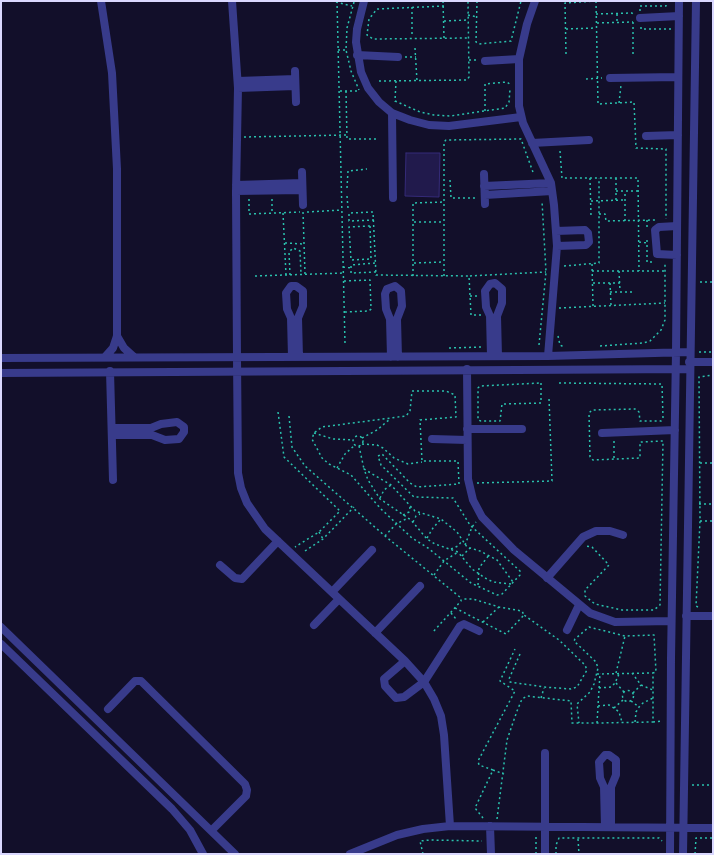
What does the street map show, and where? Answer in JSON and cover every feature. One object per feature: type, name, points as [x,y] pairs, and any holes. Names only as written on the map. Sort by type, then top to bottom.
[{"type":"street","points":[[100,1],[112,73],[117,169],[118,336],[113,348],[105,357]]},
{"type":"street","points":[[232,1],[238,85],[236,188],[237,371],[238,473],[241,488],[255,517],[288,551],[405,661],[424,682],[434,699],[442,722],[450,826]]},
{"type":"street","points":[[364,1],[357,29],[357,55],[361,72],[368,88],[379,102],[392,113],[429,125],[449,126],[521,117]]},
{"type":"street","points":[[535,1],[527,24],[520,60],[521,117],[552,187],[557,246],[548,356]]},
{"type":"street","points":[[670,854],[671,621],[676,369],[679,1]]},
{"type":"street","points":[[683,854],[689,365],[696,1]]},
{"type":"street","points":[[636,20],[679,16]]},
{"type":"street","points":[[357,55],[398,57]]},
{"type":"street","points":[[485,61],[520,60]]},
{"type":"street","points":[[610,78],[678,77]]},
{"type":"street","points":[[238,85],[295,79],[296,102]]},
{"type":"street","points":[[392,113],[393,198]]},
{"type":"street","points":[[646,136],[678,135]]},
{"type":"street","points":[[532,143],[589,140]]},
{"type":"street","points":[[302,172],[303,208]]},
{"type":"street","points":[[484,174],[485,199],[552,187]]},
{"type":"street","points":[[236,188],[302,186]]},
{"type":"street","points":[[484,186],[552,187]]},
{"type":"street","points":[[677,226],[659,227],[655,230],[657,254],[677,255]]},
{"type":"street","points":[[556,231],[585,230],[588,233],[589,242],[586,245],[557,246]]},
{"type":"street","points":[[495,283],[502,289],[502,303],[497,316],[495,356],[490,316],[486,307],[485,291],[487,287],[495,283]]},
{"type":"street","points":[[296,286],[303,291],[303,306],[298,318],[296,357],[291,318],[287,309],[286,293],[288,289],[296,286]]},
{"type":"street","points":[[395,286],[402,291],[402,306],[397,318],[395,357],[390,318],[386,309],[385,294],[387,289],[395,286]]},
{"type":"street","points":[[118,336],[124,348],[134,357]]},
{"type":"street","points":[[1,358],[548,356],[690,352]]},
{"type":"street","points":[[1,373],[110,371],[676,369],[689,365],[713,362]]},
{"type":"street","points":[[467,369],[467,440],[469,483],[473,500],[482,517],[514,550],[579,606],[602,619],[615,622],[671,621]]},
{"type":"street","points":[[110,371],[113,480]]},
{"type":"street","points":[[177,422],[184,427],[184,432],[179,439],[165,440],[152,435],[112,432],[151,428],[160,424],[177,422]]},
{"type":"street","points":[[467,429],[522,429]]},
{"type":"street","points":[[602,433],[675,430]]},
{"type":"street","points":[[432,439],[467,440]]},
{"type":"street","points":[[547,578],[583,537],[596,532],[610,531],[623,535]]},
{"type":"street","points":[[220,565],[235,578],[242,579],[278,541]]},
{"type":"street","points":[[332,592],[372,550]]},
{"type":"street","points":[[672,562],[687,562]]},
{"type":"street","points":[[375,633],[420,586]]},
{"type":"street","points":[[314,625],[339,599]]},
{"type":"street","points":[[567,630],[579,606]]},
{"type":"street","points":[[686,616],[713,616]]},
{"type":"street","points":[[405,661],[384,679],[385,686],[396,698],[401,698],[424,682],[460,626],[464,624],[479,631]]},
{"type":"street","points":[[1,627],[212,830],[235,854]]},
{"type":"street","points":[[1,644],[172,809],[190,830],[203,854]]},
{"type":"street","points":[[671,658],[685,658]]},
{"type":"street","points":[[108,708],[135,681],[141,681],[245,784],[247,790],[246,796],[212,830]]},
{"type":"street","points":[[545,753],[545,854]]},
{"type":"street","points":[[609,755],[616,760],[616,775],[611,788],[608,827],[604,788],[600,778],[599,762],[601,758],[609,755]]},
{"type":"street","points":[[350,854],[397,835],[450,826],[713,828]]},
{"type":"street","points":[[491,854],[493,826]]},
{"type":"path","points":[[443,1],[444,38]]},
{"type":"path","points":[[379,81],[467,80],[469,77],[468,1]]},
{"type":"path","points":[[477,1],[477,43],[509,42],[521,1]]},
{"type":"path","points":[[566,54],[565,2],[596,1],[599,104],[634,102],[637,148],[666,149],[666,219],[625,221],[606,220],[605,214],[599,214]]},
{"type":"path","points":[[633,54],[636,20],[640,6],[666,6],[666,1]]},
{"type":"path","points":[[345,344],[336,2],[352,6]]},
{"type":"path","points":[[444,6],[376,9],[367,23],[367,35],[373,39],[468,38]]},
{"type":"path","points":[[412,7],[412,38]]},
{"type":"path","points":[[596,14],[632,13],[641,29],[670,28],[671,30]]},
{"type":"path","points":[[616,14],[617,23]]},
{"type":"path","points":[[468,15],[477,17]]},
{"type":"path","points":[[444,21],[468,20]]},
{"type":"path","points":[[596,23],[617,23],[636,20]]},
{"type":"path","points":[[566,30],[596,28]]},
{"type":"path","points":[[415,48],[417,81]]},
{"type":"path","points":[[338,50],[346,50]]},
{"type":"path","points":[[398,57],[416,57]]},
{"type":"path","points":[[586,79],[598,78]]},
{"type":"path","points":[[619,103],[622,78]]},
{"type":"path","points":[[396,81],[395,101],[420,112],[450,116],[500,109],[509,102],[510,84],[485,84],[485,111]]},
{"type":"path","points":[[339,91],[360,91]]},
{"type":"path","points":[[346,91],[348,140],[379,139]]},
{"type":"path","points":[[238,137],[347,135]]},
{"type":"path","points":[[444,276],[444,142],[446,140],[521,139],[534,175]]},
{"type":"path","points":[[560,151],[561,178],[638,178],[639,271]]},
{"type":"path","points":[[347,188],[347,172],[349,170],[367,169]]},
{"type":"path","points":[[590,178],[592,216]]},
{"type":"path","points":[[563,273],[565,265],[599,263],[599,178]]},
{"type":"path","points":[[616,178],[616,200]]},
{"type":"path","points":[[450,180],[450,192],[452,198],[485,199]]},
{"type":"path","points":[[341,184],[347,185]]},
{"type":"path","points":[[444,191],[450,192]]},
{"type":"path","points":[[616,191],[638,191]]},
{"type":"path","points":[[625,191],[625,221]]},
{"type":"path","points":[[342,198],[347,197],[348,208]]},
{"type":"path","points":[[266,199],[272,198],[272,213]]},
{"type":"path","points":[[254,199],[248,199],[250,214],[284,213],[303,208],[342,210]]},
{"type":"path","points":[[591,201],[625,200]]},
{"type":"path","points":[[539,344],[546,272],[542,201]]},
{"type":"path","points":[[413,276],[414,202],[444,202]]},
{"type":"path","points":[[303,208],[305,274]]},
{"type":"path","points":[[374,220],[350,221],[349,212],[372,212],[374,220],[376,272]]},
{"type":"path","points":[[284,213],[286,276]]},
{"type":"path","points":[[342,216],[349,216]]},
{"type":"path","points":[[647,220],[647,228]]},
{"type":"path","points":[[413,222],[444,222]]},
{"type":"path","points":[[349,226],[370,226],[371,242],[371,259],[351,260],[349,226]]},
{"type":"path","points":[[597,346],[643,343],[650,341],[661,330],[665,320],[665,262],[647,262],[647,235]]},
{"type":"path","points":[[638,242],[647,243]]},
{"type":"path","points":[[284,243],[304,244]]},
{"type":"path","points":[[294,243],[294,248]]},
{"type":"path","points":[[294,248],[300,251],[301,274]]},
{"type":"path","points":[[290,275],[289,252],[294,248]]},
{"type":"path","points":[[413,263],[444,262]]},
{"type":"path","points":[[376,263],[351,264],[351,273],[376,272],[377,275],[470,276],[546,272]]},
{"type":"path","points":[[592,264],[593,306]]},
{"type":"path","points":[[343,267],[351,268]]},
{"type":"path","points":[[592,271],[665,270]]},
{"type":"path","points":[[619,271],[620,292]]},
{"type":"path","points":[[255,276],[344,273]]},
{"type":"path","points":[[470,276],[468,277],[471,315],[482,315]]},
{"type":"path","points":[[344,281],[370,280],[372,309],[369,311],[344,312]]},
{"type":"path","points":[[593,283],[620,283]]},
{"type":"path","points":[[610,283],[610,306]]},
{"type":"path","points":[[610,292],[635,292]]},
{"type":"path","points":[[560,301],[559,308],[665,303]]},
{"type":"path","points":[[559,330],[560,346],[566,348]]},
{"type":"path","points":[[446,348],[484,346]]},
{"type":"path","points":[[698,608],[696,606],[700,521],[699,377],[713,375]]},
{"type":"path","points":[[541,383],[541,402],[502,405],[499,421],[478,420],[478,387],[541,383]]},
{"type":"path","points":[[559,384],[662,383],[663,419],[661,420],[640,421],[639,412],[635,409],[590,411],[591,458],[594,460],[640,458],[640,442],[663,440],[660,605],[654,610],[622,610],[595,604],[585,596],[585,592],[609,564],[591,546],[586,546],[582,552]]},
{"type":"path","points":[[355,445],[377,445],[383,448],[394,458],[408,464],[458,461],[458,485],[413,486],[382,454],[378,456],[381,465],[414,497],[452,498],[472,527],[520,571],[520,575],[503,593],[497,595],[471,583],[412,538],[396,524],[351,475],[322,458],[312,439],[314,433],[322,428],[404,417],[409,414],[412,391],[446,391],[455,395],[456,417],[420,420],[422,460],[424,462]]},
{"type":"path","points":[[469,483],[552,481],[549,398]]},
{"type":"path","points":[[278,412],[284,458],[340,510],[339,514],[319,532],[288,551]]},
{"type":"path","points":[[289,416],[293,450],[308,468],[385,536],[434,575],[461,599],[473,599],[499,607],[522,611],[524,615],[559,640],[586,667],[586,672],[574,688],[544,687],[510,682],[509,679],[520,654]]},
{"type":"path","points":[[314,433],[333,439],[353,440],[358,436],[362,438],[377,430],[390,419]]},
{"type":"path","points":[[614,433],[614,459]]},
{"type":"path","points":[[362,438],[362,444]]},
{"type":"path","points":[[353,440],[355,445]]},
{"type":"path","points":[[337,468],[345,454],[355,445]]},
{"type":"path","points":[[359,446],[364,469],[373,490],[380,498],[408,518],[427,539],[434,544],[458,552],[477,574],[493,582],[511,584]]},
{"type":"path","points":[[700,463],[713,463]]},
{"type":"path","points":[[364,469],[391,485],[415,511],[441,519],[450,525],[465,545],[490,555],[503,567],[513,582]]},
{"type":"path","points":[[380,498],[384,490],[391,485]]},
{"type":"path","points":[[700,504],[713,504]]},
{"type":"path","points":[[402,515],[409,512],[409,506]]},
{"type":"path","points":[[305,551],[323,539],[354,508]]},
{"type":"path","points":[[413,523],[416,516],[422,514]]},
{"type":"path","points":[[385,536],[396,524],[408,518]]},
{"type":"path","points":[[427,539],[432,528],[441,519]]},
{"type":"path","points":[[700,521],[713,521]]},
{"type":"path","points":[[465,545],[472,527]]},
{"type":"path","points":[[319,532],[323,539]]},
{"type":"path","points":[[452,549],[458,546],[462,541]]},
{"type":"path","points":[[462,556],[470,548]]},
{"type":"path","points":[[434,575],[444,561],[458,552]]},
{"type":"path","points":[[478,586],[477,574],[482,563],[490,555]]},
{"type":"path","points":[[434,632],[461,599]]},
{"type":"path","points":[[483,622],[499,607]]},
{"type":"path","points":[[455,608],[508,634],[524,615]]},
{"type":"path","points":[[579,722],[577,704],[590,692],[598,668],[596,662],[574,641],[589,627],[625,636],[654,635],[656,672],[653,673],[653,722]]},
{"type":"path","points":[[616,673],[625,636]]},
{"type":"path","points":[[504,774],[479,765],[478,761],[515,691],[501,682],[515,649]]},
{"type":"path","points":[[506,670],[511,675]]},
{"type":"path","points":[[599,688],[611,687],[615,683],[620,673]]},
{"type":"path","points":[[632,673],[641,685],[653,690]]},
{"type":"path","points":[[596,674],[653,673]]},
{"type":"path","points":[[597,723],[600,674]]},
{"type":"path","points":[[615,683],[624,692],[628,691],[632,693]]},
{"type":"path","points":[[631,701],[633,697],[632,693],[641,685]]},
{"type":"path","points":[[541,698],[544,687]]},
{"type":"path","points":[[614,708],[623,700],[624,692]]},
{"type":"path","points":[[493,826],[504,774],[507,740],[517,711],[525,696],[571,701],[572,720],[579,722],[622,723],[670,721]]},
{"type":"path","points":[[634,722],[636,712],[639,707],[643,703],[653,698]]},
{"type":"path","points":[[623,700],[627,702],[631,701],[639,707]]},
{"type":"path","points":[[598,706],[604,704],[614,708],[622,717],[622,723]]},
{"type":"path","points":[[493,770],[474,808],[493,826]]},
{"type":"path","points":[[684,785],[713,785]]},
{"type":"path","points":[[536,837],[536,854]]},
{"type":"path","points":[[556,854],[556,845],[559,838],[659,838],[662,843]]},
{"type":"path","points":[[578,838],[579,854]]},
{"type":"path","points":[[695,854],[696,838],[713,838]]},
{"type":"path","points":[[422,854],[419,842],[430,840],[481,840],[482,848]]},
{"type":"building","points":[[406,153],[440,153],[439,197],[405,196]]}]
